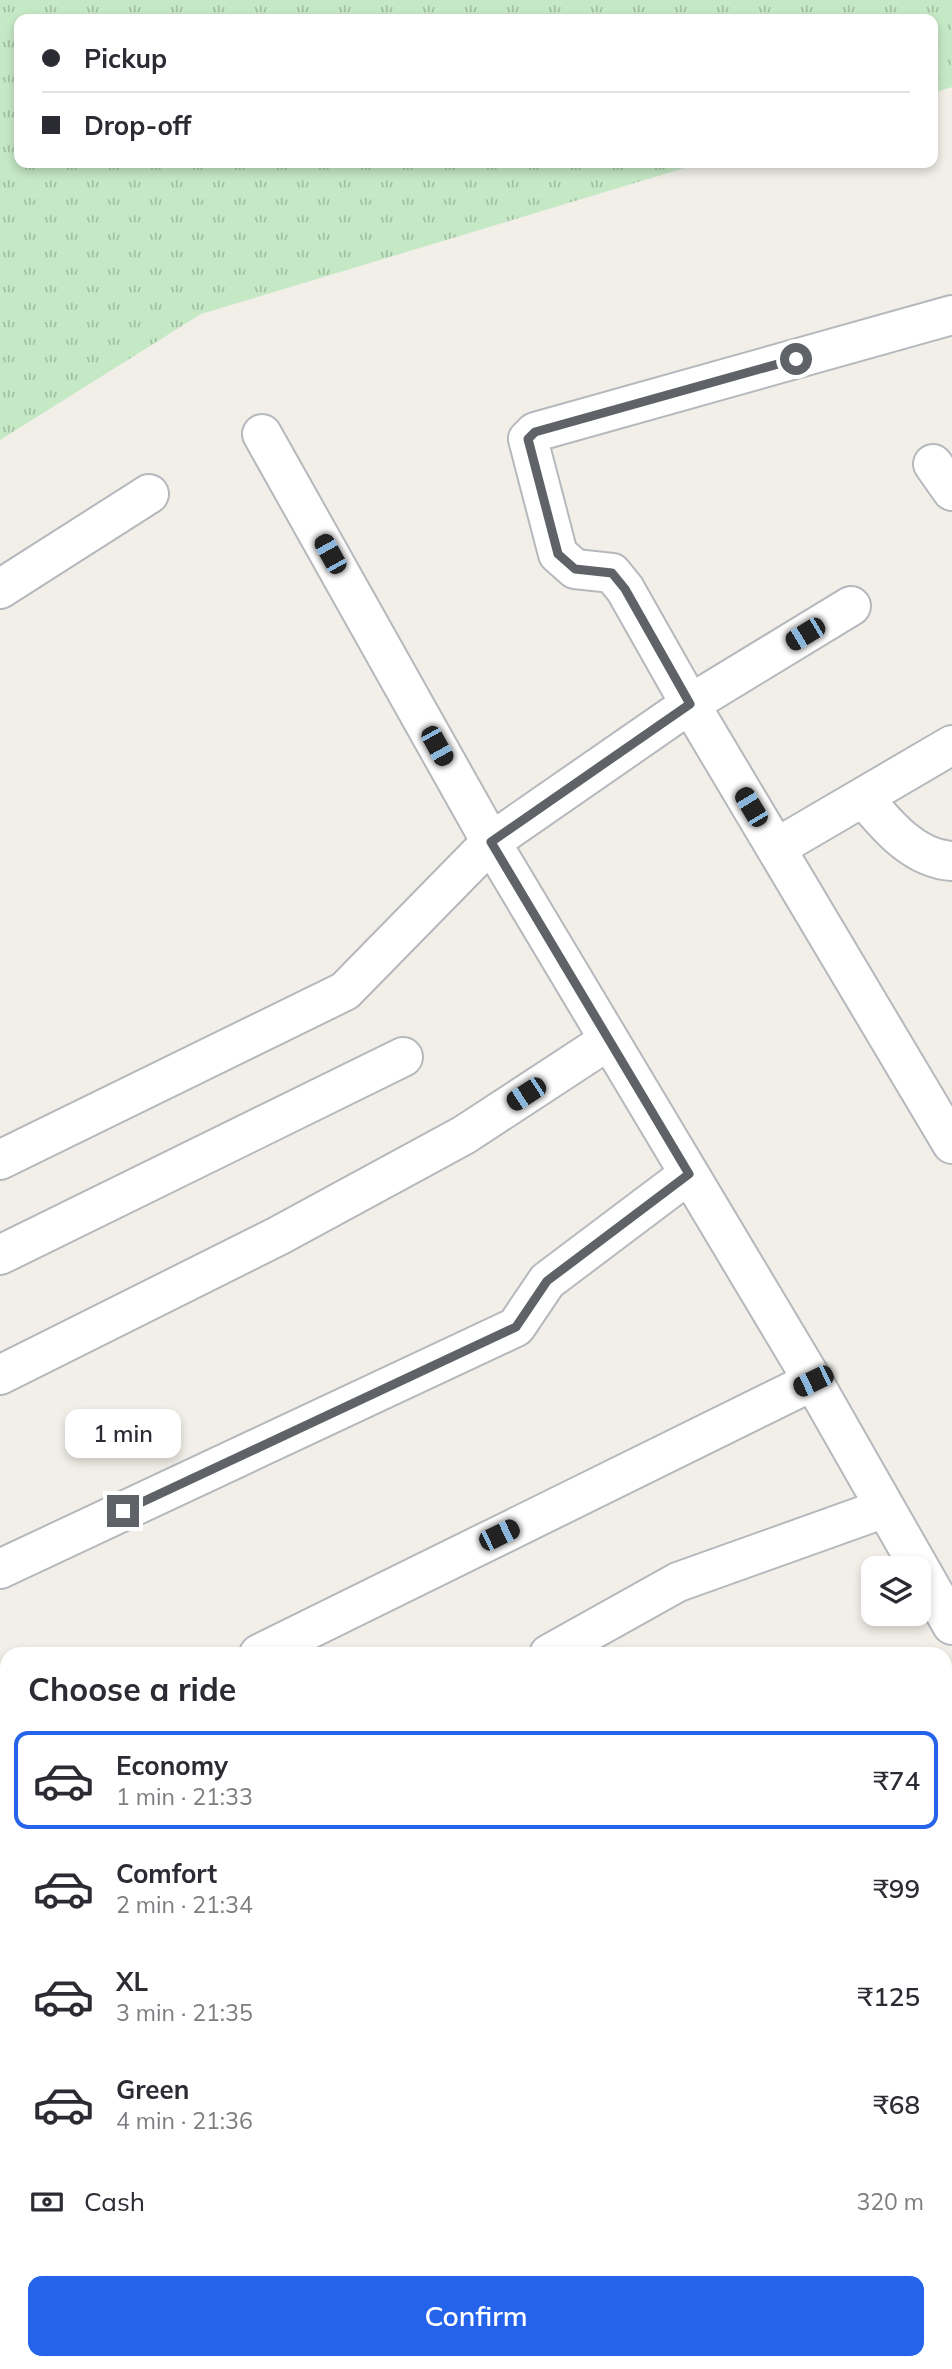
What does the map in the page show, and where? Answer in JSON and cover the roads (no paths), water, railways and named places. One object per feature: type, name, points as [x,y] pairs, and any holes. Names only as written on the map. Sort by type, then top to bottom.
[{"type":"street","points":[[952,315],[535,432],[528,439],[558,554],[575,569],[612,573],[625,589],[690,704],[952,1144]]},
{"type":"street","points":[[262,434],[491,842],[813,1381],[952,1625]]},
{"type":"street","points":[[0,589],[149,494]]},
{"type":"street","points":[[0,1160],[345,990],[491,842],[690,704],[851,606]]},
{"type":"street","points":[[776,848],[952,745]]},
{"type":"street","points":[[863,797],[884,823],[922,854],[952,862]]},
{"type":"street","points":[[0,1375],[278,1236],[464,1135],[609,1040]]},
{"type":"street","points":[[0,1255],[403,1057]]},
{"type":"street","points":[[0,1569],[516,1327],[547,1281],[689,1174]]},
{"type":"street","points":[[273,1647],[813,1381]]},
{"type":"street","points":[[562,1647],[678,1582],[885,1508]]}]
